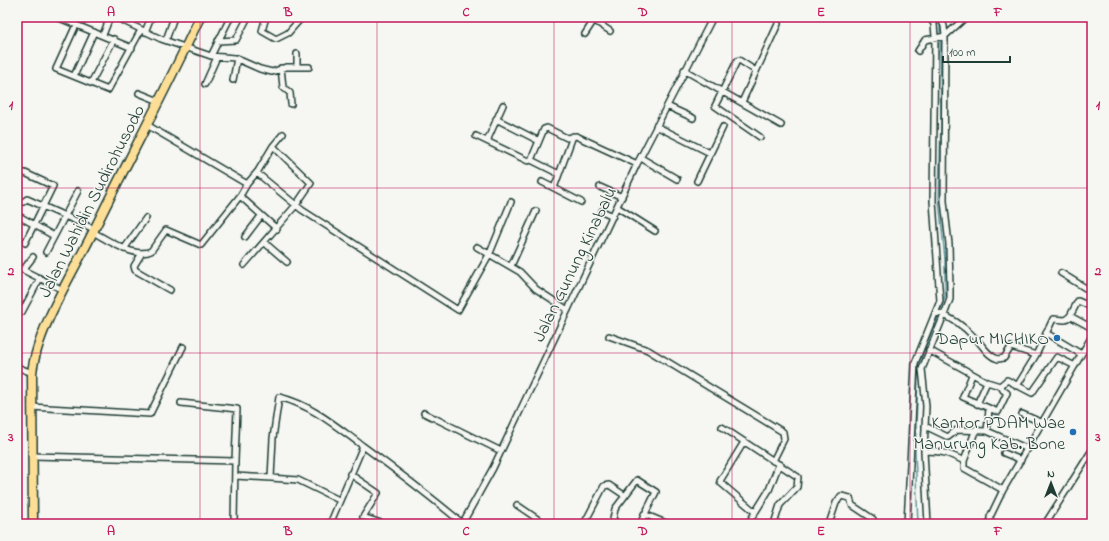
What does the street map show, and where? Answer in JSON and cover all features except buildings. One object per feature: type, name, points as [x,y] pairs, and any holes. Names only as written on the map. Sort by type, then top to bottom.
[{"type":"highway","name":"Jalan Wahidin Sudirohusodo","points":[[33,524],[32,373],[36,350],[63,290],[186,48],[200,17]]},
{"type":"street","points":[[57,17],[71,20],[76,25],[114,39],[132,48]]},
{"type":"street","points":[[115,17],[127,20],[143,31],[186,48],[214,57],[237,58],[267,71],[272,72],[281,68],[297,66],[308,67]]},
{"type":"street","points":[[76,25],[56,68],[109,90],[151,17]]},
{"type":"street","points":[[166,40],[174,17]]},
{"type":"street","points":[[205,84],[218,41],[232,17]]},
{"type":"street","points":[[218,41],[236,40],[248,17]]},
{"type":"street","points":[[264,18],[262,32],[276,39],[288,33],[302,17]]},
{"type":"street","points":[[589,17],[595,19],[610,31]]},
{"type":"street","name":"Jalan Gunung Kinabalu","points":[[462,523],[501,451],[637,164],[684,70],[713,17]]},
{"type":"street","points":[[907,524],[915,363],[940,313],[950,299],[949,244],[944,201],[940,37],[929,17]]},
{"type":"street","points":[[928,524],[924,451],[926,406],[922,365],[929,350],[940,313],[933,201],[940,37],[944,26],[940,17]]},
{"type":"street","points":[[918,51],[922,42],[940,37],[966,17]]},
{"type":"street","points":[[103,35],[108,18]]},
{"type":"street","points":[[585,34],[595,19]]},
{"type":"street","points":[[742,102],[778,24]]},
{"type":"street","points":[[74,76],[94,32]]},
{"type":"street","points":[[91,83],[114,39]]},
{"type":"street","points":[[297,54],[297,66]]},
{"type":"street","points":[[233,80],[237,58]]},
{"type":"street","points":[[756,72],[738,60],[715,107],[760,137]]},
{"type":"street","points":[[281,68],[283,87],[290,93],[291,104]]},
{"type":"street","points":[[684,70],[781,125]]},
{"type":"street","points":[[139,93],[159,101]]},
{"type":"street","points":[[487,141],[503,105]]},
{"type":"street","points":[[667,106],[693,118]]},
{"type":"street","points":[[496,119],[539,141]]},
{"type":"street","points":[[147,125],[247,184]]},
{"type":"street","points":[[656,126],[710,153]]},
{"type":"street","points":[[697,181],[723,127]]},
{"type":"street","points":[[531,160],[546,128],[567,138],[576,136],[637,164]]},
{"type":"street","points":[[23,202],[27,199],[66,215],[124,249],[142,253],[150,251],[166,230],[201,246],[240,196],[247,184],[257,173],[273,146],[283,134]]},
{"type":"street","points":[[476,136],[526,161],[531,160],[559,174]]},
{"type":"street","points":[[554,188],[573,136]]},
{"type":"street","points":[[244,266],[296,205],[310,182],[273,146]]},
{"type":"street","points":[[641,158],[677,179]]},
{"type":"street","points":[[25,173],[53,186],[25,243]]},
{"type":"street","points":[[257,173],[296,205],[458,310],[490,253],[511,202]]},
{"type":"street","points":[[542,182],[581,202]]},
{"type":"street","points":[[600,187],[622,197]]},
{"type":"street","points":[[46,252],[78,191]]},
{"type":"street","points":[[240,196],[277,229]]},
{"type":"street","points":[[617,207],[655,231]]},
{"type":"street","points":[[511,266],[536,211]]},
{"type":"street","points":[[602,211],[613,216]]},
{"type":"street","points":[[17,216],[54,236]]},
{"type":"street","points":[[244,237],[262,216]]},
{"type":"street","points":[[124,249],[146,218]]},
{"type":"street","points":[[265,243],[287,262]]},
{"type":"street","points":[[477,247],[511,266],[521,273],[536,289],[568,310]]},
{"type":"street","points":[[142,253],[134,266],[135,270],[170,290]]},
{"type":"street","points":[[32,257],[19,269],[63,290]]},
{"type":"street","points":[[1061,273],[1092,292]]},
{"type":"street","points":[[22,312],[40,278]]},
{"type":"street","points":[[1017,386],[1036,355],[1053,319],[1066,320],[1070,316],[1078,301],[1092,307]]},
{"type":"street","points":[[940,313],[966,329],[986,352],[996,359],[1004,358],[1009,348],[1012,347],[1036,355]]},
{"type":"street","points":[[1070,316],[1092,328]]},
{"type":"street","points":[[1046,333],[1081,354]]},
{"type":"street","points":[[609,336],[648,350],[783,432],[784,439],[773,461]]},
{"type":"street","points":[[990,524],[990,517],[1003,490],[1092,336]]},
{"type":"street","points":[[32,407],[150,414],[183,347]]},
{"type":"street","points":[[929,350],[987,382],[1001,386],[1002,390],[1007,393],[1000,411],[989,409],[963,397],[972,374]]},
{"type":"street","points":[[1001,386],[1006,380],[1032,393],[1057,357],[1075,366]]},
{"type":"street","points":[[17,367],[32,373]]},
{"type":"street","points":[[977,404],[987,382]]},
{"type":"street","points":[[271,478],[273,438],[279,397],[298,403],[315,412],[396,469],[462,523]]},
{"type":"street","points":[[181,403],[237,409],[234,524]]},
{"type":"street","points":[[987,431],[989,409]]},
{"type":"street","points":[[424,413],[501,451]]},
{"type":"street","points":[[1022,414],[1042,423]]},
{"type":"street","points":[[925,426],[947,437],[950,437],[957,430],[976,429],[987,431],[1028,449]]},
{"type":"street","points":[[722,427],[798,478],[797,487],[780,505],[774,524]]},
{"type":"street","points":[[976,429],[962,466],[1003,490]]},
{"type":"street","points":[[744,442],[720,481],[755,512]]},
{"type":"street","points":[[330,524],[363,446]]},
{"type":"street","points":[[1045,524],[1092,450]]},
{"type":"street","points":[[924,451],[943,451],[964,461]]},
{"type":"street","points":[[1004,453],[1021,460]]},
{"type":"street","points":[[32,456],[235,461]]},
{"type":"street","points":[[748,524],[769,490],[779,464]]},
{"type":"street","points":[[350,474],[378,493],[363,517],[384,524]]},
{"type":"street","points":[[236,476],[298,480],[339,500]]},
{"type":"street","points":[[617,524],[613,519],[615,509],[624,495],[637,480],[655,491],[655,495],[640,524]]},
{"type":"street","points":[[584,524],[604,486],[609,485],[624,495]]},
{"type":"street","points":[[829,524],[836,503],[841,496],[850,498],[852,505],[873,519],[873,524]]},
{"type":"street","points":[[516,505],[539,520],[541,524]]},
{"type":"street","points":[[644,514],[665,523]]},
{"type":"waterway","points":[[934,17],[940,25],[940,32]]},
{"type":"waterway","points":[[940,39],[941,120],[939,200],[945,259],[945,296],[940,312]]},
{"type":"waterway","points":[[918,524],[915,451],[919,363],[939,315]]},
{"type":"place","name":"Dapur MICHIKO","points":[[1057,338]]},
{"type":"place","name":"Kantor PDAM Wae Manurung Kab. Bone","points":[[1073,432]]}]
